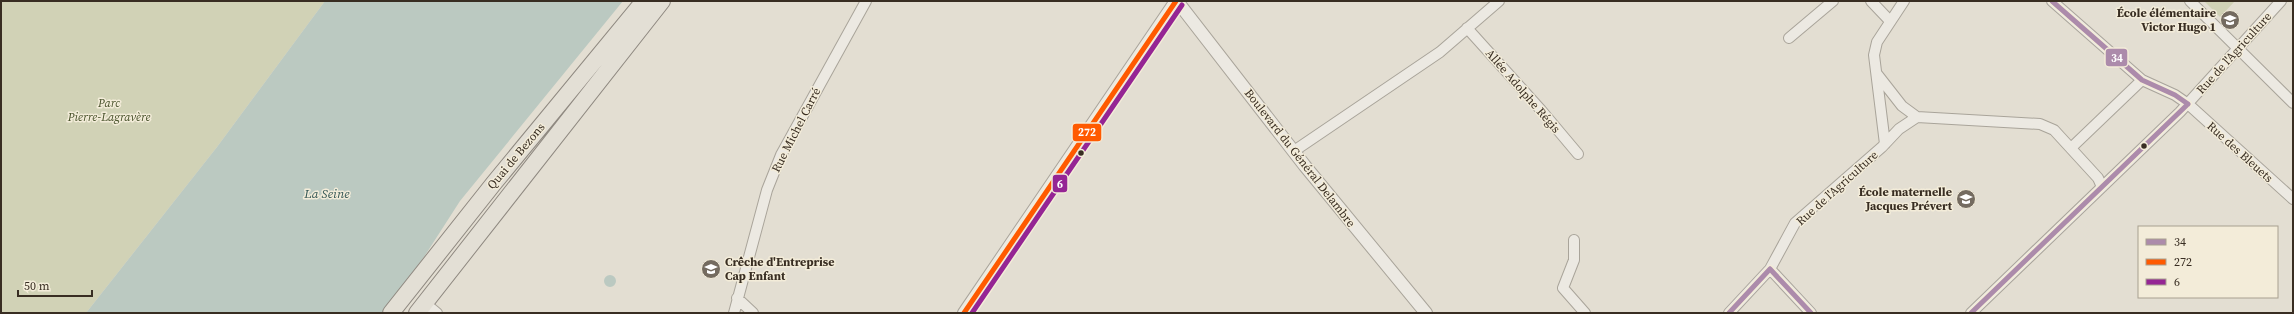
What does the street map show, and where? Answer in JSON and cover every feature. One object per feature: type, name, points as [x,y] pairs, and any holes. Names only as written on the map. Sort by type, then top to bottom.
[{"type":"main road","name":"Quai de Bezons","points":[[391,313],[432,260],[644,1]]},
{"type":"main road","name":"Quai de Bezons","points":[[421,308],[662,1]]},
{"type":"main road","points":[[394,313],[421,308],[432,260]]},
{"type":"street","name":"Rue Michel Carré","points":[[734,313],[767,190],[781,154],[866,1]]},
{"type":"street","points":[[964,313],[1177,1]]},
{"type":"street","name":"Boulevard du Général Delambre","points":[[1177,1],[1294,151],[1426,313]]},
{"type":"street","points":[[1294,151],[1440,52],[1467,28],[1488,4],[1499,1]]},
{"type":"street","points":[[1789,38],[1833,1]]},
{"type":"street","points":[[1871,1],[1890,21]]},
{"type":"street","points":[[1885,144],[1874,55],[1877,42],[1904,1]]},
{"type":"street","name":"Rue des Bleuets","points":[[2052,1],[2142,80],[2175,95],[2188,104],[2293,199]]},
{"type":"street","points":[[2190,1],[2293,104]]},
{"type":"street","name":"Rue de l'Agriculture","points":[[1971,313],[2188,104],[2281,1]]},
{"type":"street","name":"Allée Adolphe Régis","points":[[1467,28],[1541,110],[1578,154]]},
{"type":"street","points":[[1877,74],[1902,106],[1917,117],[2040,124],[2054,130],[2102,186]]},
{"type":"street","points":[[2071,148],[2142,80]]},
{"type":"street","name":"Rue de l'Agriculture","points":[[1729,313],[1770,269],[1795,223],[1885,144],[1899,129],[1917,117]]},
{"type":"street","points":[[1574,240],[1574,260],[1563,288],[1585,313]]},
{"type":"street","points":[[1770,269],[1811,313]]},
{"type":"street","points":[[738,298],[753,313]]},
{"type":"street","points":[[421,308],[437,313]]},
{"type":"green space","name":"Parc Pierre-Lagravère","points":[[1,1],[325,1],[217,147],[86,313],[1,313]]},
{"type":"green space","points":[[2204,1],[2235,1],[2220,17]]},
{"type":"water","name":"La Seine","points":[[325,1],[623,1],[460,201],[424,257],[382,313],[86,313],[217,147]]},
{"type":"water","points":[[608,275],[612,275],[616,281],[612,287],[608,287],[604,283],[604,279]]},
{"type":"transit line","name":"272","points":[[964,313],[1176,1]]},
{"type":"transit line","name":"34","points":[[2052,1],[2142,80],[2175,95],[2188,104]]},
{"type":"transit line","name":"6","points":[[972,313],[1182,5]]},
{"type":"transit line","name":"34","points":[[1971,313],[2188,104]]},
{"type":"transit line","name":"34","points":[[1770,269],[1811,313]]},
{"type":"transit line","name":"34","points":[[1729,313],[1770,269]]},
{"type":"place","name":"École élémentaire Victor Hugo 1","points":[[2230,20]]},
{"type":"place","name":"École maternelle Jacques Prévert","points":[[1966,199]]},
{"type":"place","name":"Crêche d'Entreprise Cap Enfant","points":[[711,269]]}]
